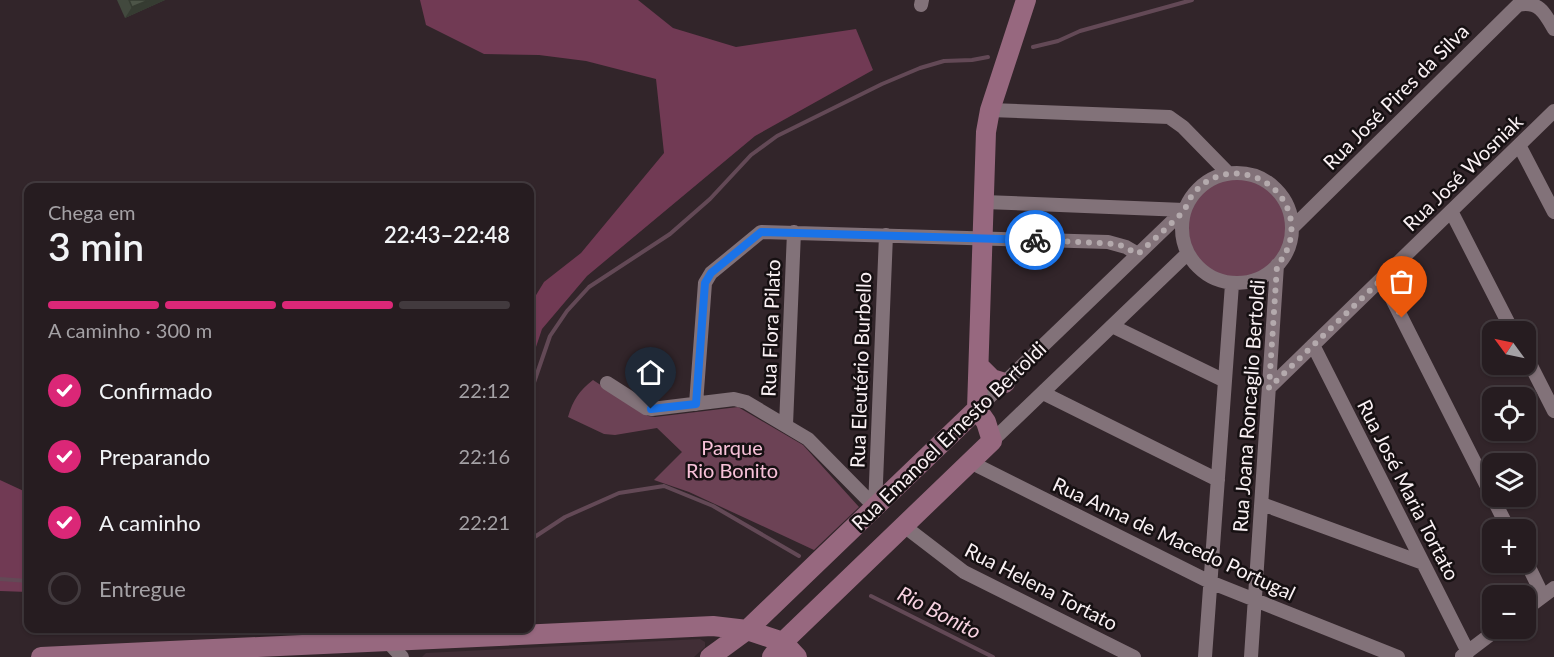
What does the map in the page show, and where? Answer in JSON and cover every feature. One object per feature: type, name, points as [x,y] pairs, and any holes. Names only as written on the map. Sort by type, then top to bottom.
[{"type":"main road","points":[[992,441],[986,422],[977,408],[986,132],[990,110],[1026,0]]},
{"type":"main road","points":[[979,366],[992,380],[1005,383]]},
{"type":"main road","name":"Rua Emanoel Ernesto Bertoldi","points":[[710,657],[747,630],[977,408]]},
{"type":"main road","points":[[947,438],[952,453],[963,461],[970,462]]},
{"type":"main road","name":"Rua Emanoel Ernesto Bertoldi","points":[[777,649],[992,441]]},
{"type":"main road","points":[[41,657],[271,652],[387,641],[713,626],[747,630],[777,649],[797,657]]},
{"type":"street","name":"Rua José Pires da Silva","points":[[1292,228],[1512,9],[1518,5],[1531,3],[1542,9],[1554,29]]},
{"type":"street","points":[[990,110],[1169,117],[1183,127],[1228,173]]},
{"type":"street","name":"Rua José Wosniak","points":[[1269,388],[1554,111]]},
{"type":"street","points":[[1519,145],[1554,212]]},
{"type":"street","points":[[1228,173],[1244,173],[1273,186],[1283,198],[1290,212],[1292,228],[1290,242],[1277,266],[1257,279],[1232,284],[1214,279],[1198,269],[1187,254],[1182,240],[1181,225],[1184,210],[1191,197],[1201,186],[1228,173]]},
{"type":"street","points":[[984,202],[1184,210]]},
{"type":"street","name":"Rua Emanoel Ernesto Bertoldi","points":[[977,408],[1184,210]]},
{"type":"street","points":[[1451,211],[1507,321]]},
{"type":"street","points":[[696,404],[705,283],[711,273],[761,232],[1108,242],[1126,247],[1138,254]]},
{"type":"street","name":"Rua Flora Pilato","points":[[786,425],[794,232]]},
{"type":"street","name":"Rua Eleutério Burbello","points":[[875,507],[886,235]]},
{"type":"street","name":"Rua Emanoel Ernesto Bertoldi","points":[[992,441],[1187,254]]},
{"type":"street","name":"Rua Joana Roncaglio Bertoldi","points":[[1251,657],[1277,266]]},
{"type":"street","points":[[1382,279],[1503,519]]},
{"type":"street","name":"Rua Joana Roncaglio Bertoldi","points":[[1205,657],[1232,284]]},
{"type":"street","points":[[1112,326],[1225,381]]},
{"type":"street","name":"Rua José Maria Tortato","points":[[1313,345],[1423,563],[1464,654]]},
{"type":"street","points":[[1536,375],[1554,411]]},
{"type":"street","points":[[607,383],[651,409],[740,399],[814,444],[875,507]]},
{"type":"street","points":[[1043,393],[1218,480]]},
{"type":"street","name":"Rua Anna de Macedo Portugal","points":[[970,462],[1210,582],[1398,657]]},
{"type":"street","points":[[1262,504],[1423,563]]},
{"type":"street","name":"Rua Helena Tortato","points":[[904,526],[964,572],[1134,657]]},
{"type":"street","points":[[1535,573],[1549,592],[1536,602]]},
{"type":"street","points":[[1464,654],[1484,639]]},
{"type":"street","points":[[387,641],[402,657]]},
{"type":"shaded area","points":[[420,0],[638,0],[673,28],[736,47],[856,29],[873,70],[755,136],[587,276],[542,329],[534,353],[534,298],[544,282],[581,253],[664,153],[656,79],[586,61],[539,55],[484,54],[426,25]]},
{"type":"shaded area","points":[[0,480],[24,491],[24,592],[0,591]]},
{"type":"shaded area","points":[[700,639],[705,642],[705,647],[694,657],[422,657],[426,653]]},
{"type":"green space","points":[[1237,179],[1256,183],[1271,194],[1282,209],[1286,228],[1282,247],[1271,262],[1256,273],[1237,277],[1218,273],[1203,262],[1192,247],[1188,228],[1192,209],[1203,194],[1218,183]]},
{"type":"green space","name":"Parque Rio Bonito","points":[[593,380],[648,416],[738,407],[803,445],[859,507],[814,550],[689,492],[654,480],[682,452],[657,428],[615,435],[604,434],[568,417],[577,396]]},
{"type":"building","points":[[129,0],[149,0],[132,7]]},
{"type":"waterway","points":[[1033,47],[1058,41],[1080,31],[1192,0]]},
{"type":"waterway","points":[[534,382],[550,336],[567,311],[589,287],[670,234],[710,199],[751,155],[777,136],[882,84],[920,68],[944,61],[988,57]]},
{"type":"waterway","name":"Rio Bonito","points":[[534,537],[565,517],[619,493],[664,486],[713,506],[799,556]]},
{"type":"waterway","name":"Rio Bonito","points":[[0,579],[24,581]]},
{"type":"waterway","name":"Rio Bonito","points":[[871,596],[993,657]]},
{"type":"way so far","points":[[1035,240],[1108,242],[1126,247],[1138,254],[1184,210],[1191,197],[1201,186],[1228,173],[1244,173],[1273,186],[1283,198],[1290,212],[1292,228],[1290,242],[1277,266],[1269,388],[1382,279],[1402,318]]},
{"type":"route","points":[[651,409],[696,404],[703,291],[707,277],[761,232],[1035,240]]}]
